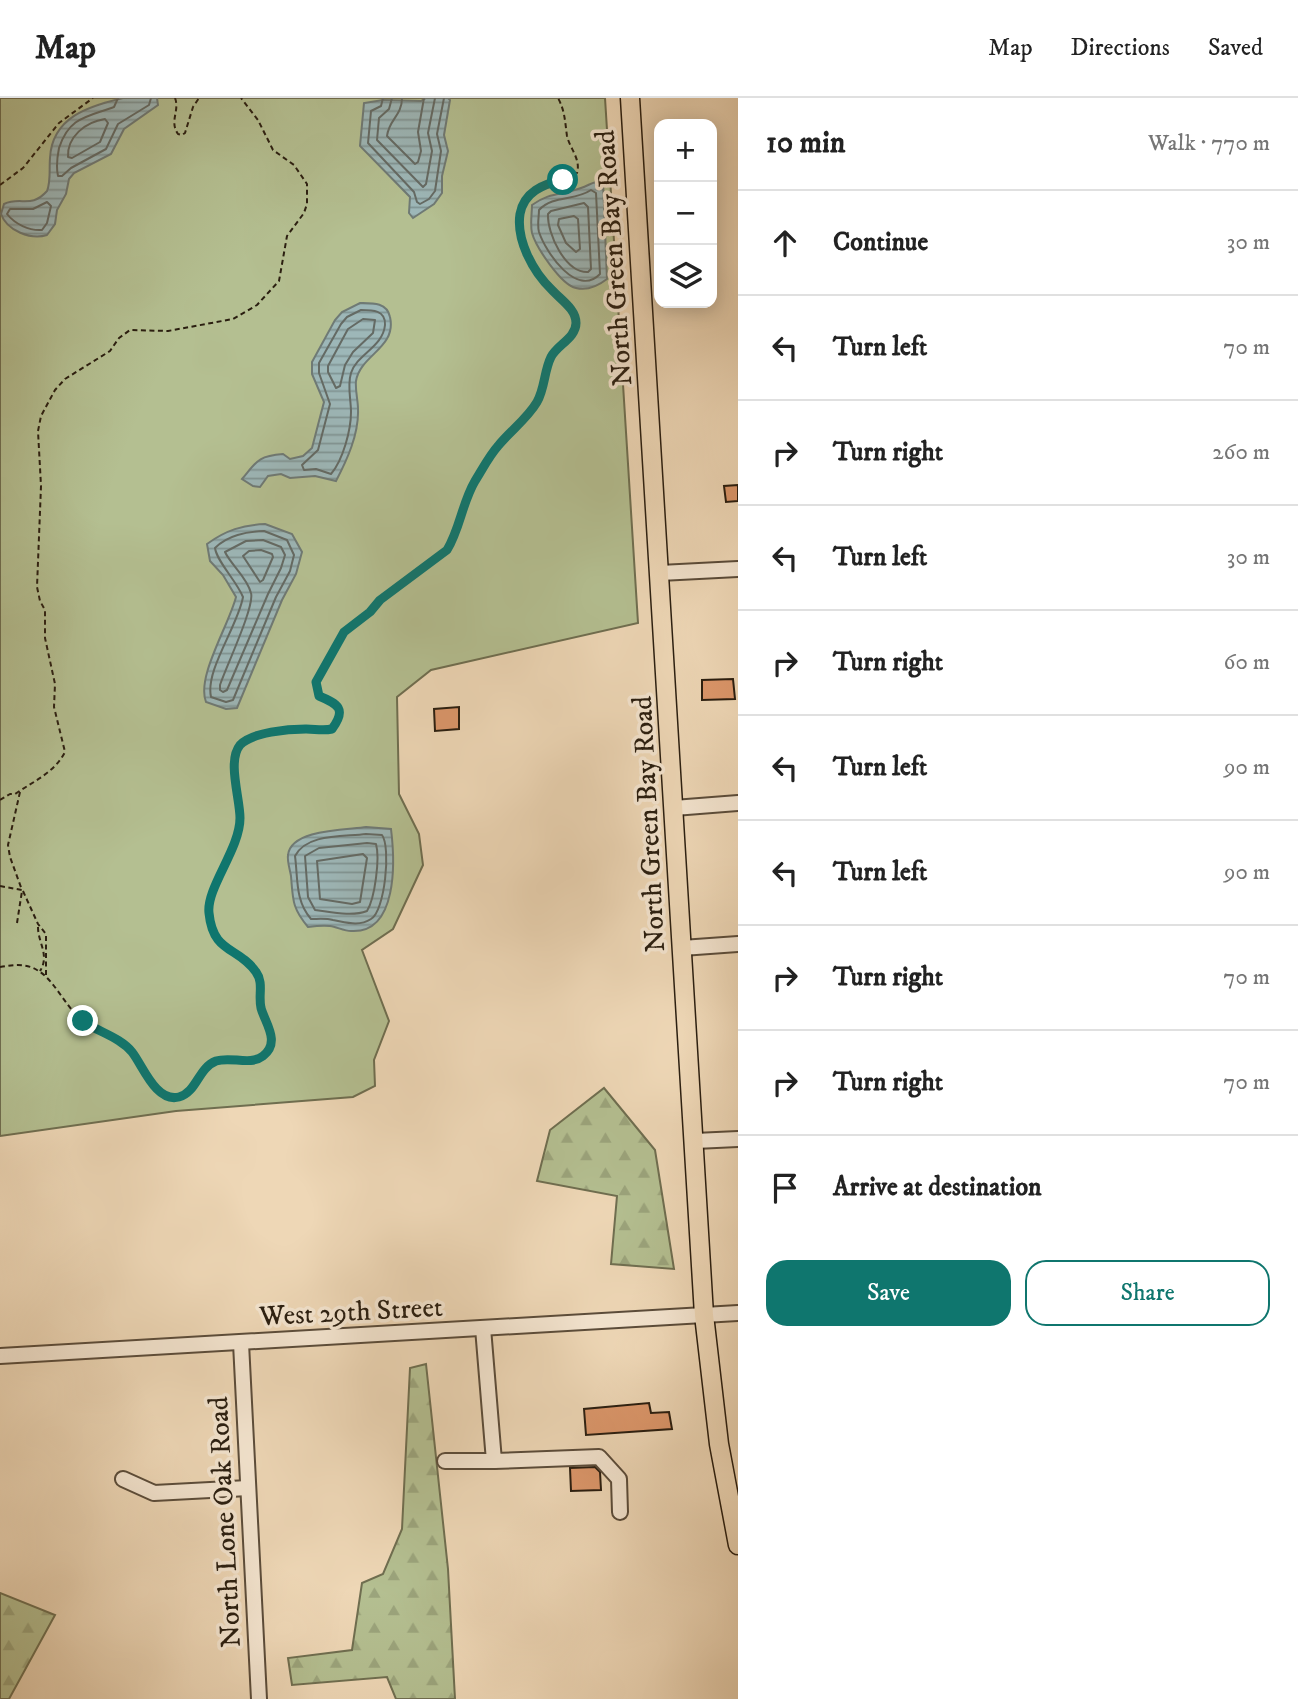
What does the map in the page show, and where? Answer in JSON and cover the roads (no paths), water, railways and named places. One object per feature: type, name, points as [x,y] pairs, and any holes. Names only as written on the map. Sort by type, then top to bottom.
[{"type":"main road","name":"North Green Bay Road","points":[[630,98],[704,1315],[719,1444],[738,1545]]},
{"type":"street","points":[[660,573],[738,569]]},
{"type":"street","points":[[674,808],[738,803]]},
{"type":"street","points":[[682,948],[738,944]]},
{"type":"street","points":[[695,1142],[738,1139]]},
{"type":"street","name":"West 29th Street","points":[[0,1356],[738,1313]]},
{"type":"street","points":[[483,1328],[494,1461]]},
{"type":"street","name":"North Lone Oak Road","points":[[241,1343],[259,1699]]},
{"type":"street","points":[[445,1461],[599,1457],[619,1479],[620,1513]]},
{"type":"street","points":[[123,1479],[154,1493],[248,1488]]},
{"type":"water","points":[[123,98],[157,98],[158,105],[124,129],[111,154],[74,173],[57,210],[55,224],[47,235],[27,235],[8,225],[1,214],[4,204],[36,200],[47,191],[52,144],[65,123],[85,110]]},
{"type":"water","points":[[426,98],[450,100],[444,135],[448,151],[442,176],[442,193],[434,204],[413,218],[409,213],[410,197],[360,146],[364,103],[383,100],[421,101]]},
{"type":"water","points":[[603,181],[607,279],[593,287],[576,288],[563,280],[538,247],[531,230],[532,205],[550,196]]},
{"type":"water","points":[[360,303],[378,304],[386,308],[391,328],[383,344],[359,372],[356,381],[357,428],[336,481],[315,476],[290,478],[281,474],[268,476],[260,487],[253,486],[242,479],[259,460],[283,454],[290,459],[303,456],[312,448],[324,402],[312,374],[312,362],[335,320],[342,312]]},
{"type":"water","points":[[265,524],[292,534],[302,552],[296,574],[282,600],[237,708],[226,709],[206,702],[205,679],[236,597],[223,575],[210,561],[207,544],[235,529]]},
{"type":"water","points":[[366,827],[391,829],[393,859],[390,893],[378,921],[366,929],[351,931],[327,926],[308,927],[296,909],[293,898],[288,857],[291,846],[321,832]]}]
